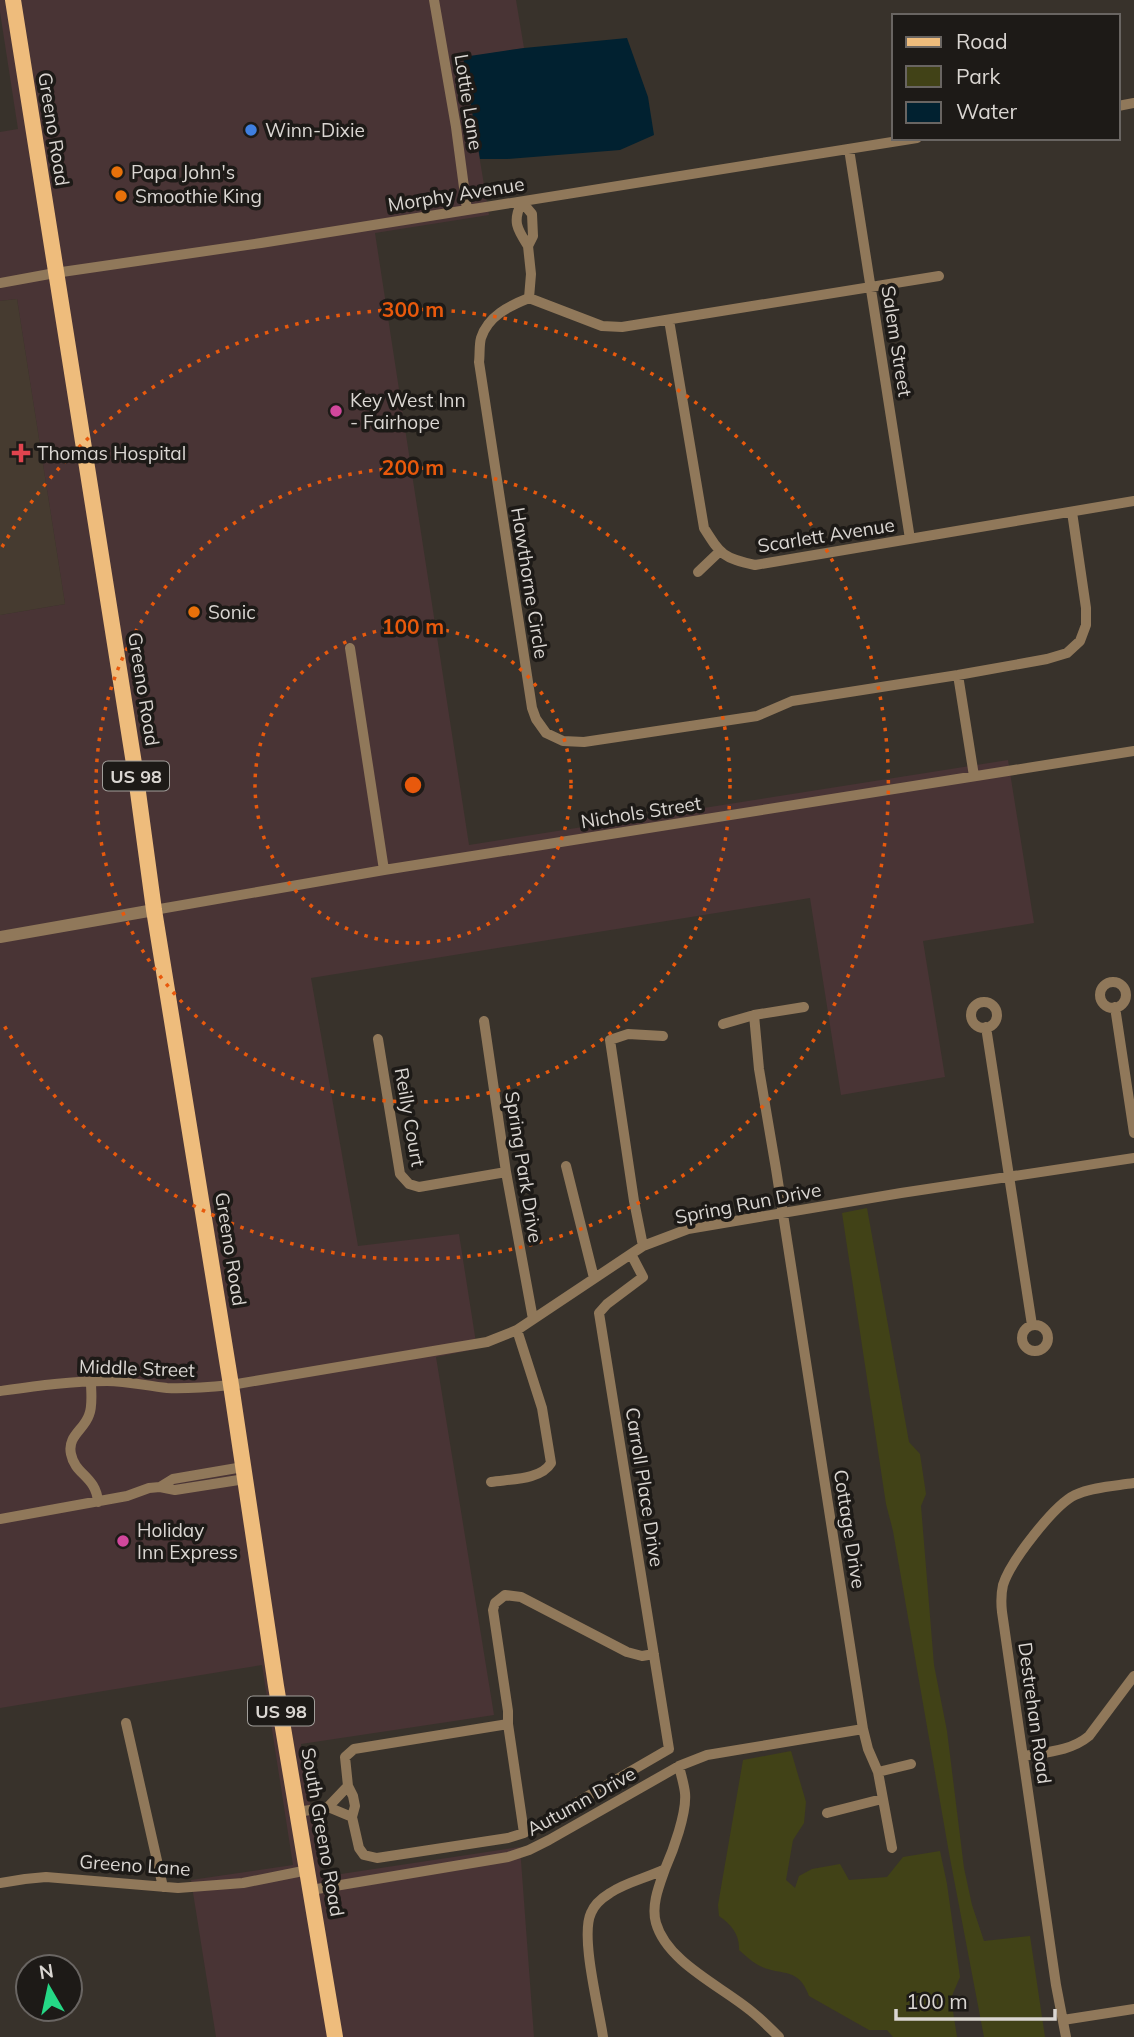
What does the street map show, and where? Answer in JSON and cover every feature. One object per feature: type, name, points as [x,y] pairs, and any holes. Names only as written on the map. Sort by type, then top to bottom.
[{"type":"main road","name":"Greeno Road","points":[[13,0],[231,1385]]},
{"type":"main road","name":"South Greeno Road","points":[[231,1385],[276,1686],[335,2037]]},
{"type":"street","name":"Lottie Lane","points":[[435,0],[467,211]]},
{"type":"street","name":"Morphy Avenue","points":[[0,283],[905,140]]},
{"type":"street","name":"Salem Street","points":[[849,149],[911,539]]},
{"type":"street","points":[[522,202],[532,214],[533,236],[528,246],[531,274],[529,298],[602,326],[622,327],[939,276]]},
{"type":"street","name":"Hawthorne Circle","points":[[529,298],[512,305],[494,318],[481,338],[479,362],[532,708],[546,733],[563,741],[584,742],[757,716],[792,701],[958,675],[1067,653],[1080,640],[1086,625],[1072,512]]},
{"type":"street","points":[[669,320],[704,528],[719,552],[698,572]]},
{"type":"street","name":"Scarlett Avenue","points":[[719,552],[734,561],[755,565],[1134,501]]},
{"type":"street","points":[[350,648],[384,870]]},
{"type":"street","points":[[958,675],[974,776]]},
{"type":"street","name":"Nichols Street","points":[[155,910],[384,870],[1134,751]]},
{"type":"street","points":[[0,937],[155,910]]},
{"type":"street","points":[[723,1024],[754,1015],[804,1007]]},
{"type":"street","points":[[1115,1007],[1134,1133]]},
{"type":"street","name":"Cottage Drive","points":[[754,1015],[759,1069],[863,1729],[878,1772],[892,1848]]},
{"type":"street","name":"Spring Park Drive","points":[[484,1021],[506,1172],[533,1319]]},
{"type":"street","points":[[986,1027],[1032,1325]]},
{"type":"street","points":[[643,1246],[610,1040],[628,1034],[663,1035]]},
{"type":"street","name":"Reilly Court","points":[[378,1039],[400,1174],[409,1184],[419,1187],[506,1172]]},
{"type":"street","name":"Spring Run Drive","points":[[231,1385],[487,1342],[517,1330],[643,1246],[688,1229],[1134,1158]]},
{"type":"street","points":[[566,1166],[594,1278]]},
{"type":"street","name":"Carroll Place Drive","points":[[524,1833],[669,1749],[599,1313],[643,1278],[631,1254]]},
{"type":"street","points":[[491,1482],[537,1475],[547,1470],[551,1463],[542,1408],[517,1330]]},
{"type":"street","name":"Middle Street","points":[[0,1391],[55,1383],[111,1381],[166,1388],[231,1385]]},
{"type":"street","points":[[91,1382],[91,1413],[70,1443],[76,1466],[95,1486],[98,1502]]},
{"type":"street","points":[[0,1519],[127,1496],[160,1487],[173,1479],[244,1473]]},
{"type":"street","name":"Destrehan Road","points":[[1066,2037],[1002,1612],[1002,1587],[1047,1518],[1063,1502],[1083,1492],[1134,1483]]},
{"type":"street","points":[[508,1724],[349,1752],[344,1762],[355,1806],[352,1817],[359,1848],[364,1855],[371,1858],[508,1838],[524,1833],[493,1611],[495,1603],[505,1595],[521,1597],[627,1652],[642,1656],[654,1654]]},
{"type":"street","points":[[1024,1756],[1060,1750],[1081,1743],[1134,1676]]},
{"type":"street","points":[[126,1723],[163,1887]]},
{"type":"street","name":"Autumn Drive","points":[[311,1890],[508,1857],[529,1850],[679,1766],[707,1755],[863,1729]]},
{"type":"street","points":[[878,1772],[911,1764]]},
{"type":"street","points":[[679,1766],[685,1803],[673,1851],[657,1891],[656,1923],[666,1944],[682,1961],[750,2010],[779,2037]]},
{"type":"street","points":[[328,1807],[348,1786]]},
{"type":"street","points":[[828,1812],[883,1799]]},
{"type":"street","points":[[298,1812],[328,1807],[352,1817]]},
{"type":"street","points":[[603,2037],[588,1947],[588,1922],[592,1910],[621,1886],[665,1869]]},
{"type":"street","name":"Greeno Lane","points":[[0,1883],[47,1878],[163,1887],[221,1885],[308,1870]]},
{"type":"street","points":[[1063,2020],[1134,2009]]},
{"type":"shaded area","points":[[0,0],[516,0],[524,48],[463,58],[489,215],[375,233],[469,845],[1008,760],[1034,923],[923,941],[945,1077],[841,1095],[810,898],[311,978],[358,1246],[459,1234],[477,1349],[436,1357],[494,1715],[301,1744],[321,1877],[520,1847],[534,2037],[216,2037],[191,1880],[293,1865],[262,1665],[0,1708],[0,615],[65,604],[17,299],[0,301],[0,132],[18,129]]},
{"type":"shaded area","name":"Thomas Hospital","points":[[17,299],[65,604],[0,615],[0,301]]},
{"type":"green space","points":[[867,1208],[909,1442],[920,1454],[926,1494],[921,1506],[934,1665],[947,1731],[964,1868],[984,1941],[1030,1936],[1045,2037],[984,2037],[886,1504],[842,1213]]},
{"type":"green space","points":[[791,1751],[806,1802],[804,1823],[793,1840],[786,1880],[795,1888],[799,1876],[812,1869],[840,1864],[849,1880],[887,1877],[903,1857],[940,1851],[960,1977],[951,1998],[957,2037],[893,2037],[887,2030],[869,2030],[809,1996],[805,1986],[794,1976],[766,1969],[753,1962],[739,1950],[734,1930],[719,1916],[718,1905],[743,1760]]},
{"type":"water","points":[[627,38],[648,97],[654,135],[620,150],[480,159],[463,57]]},
{"type":"place","name":"Winn-Dixie","points":[[251,130]]},
{"type":"place","name":"Papa John's","points":[[117,172]]},
{"type":"place","name":"Smoothie King","points":[[121,196]]},
{"type":"place","name":"Key West Inn - Fairhope","points":[[336,411]]},
{"type":"place","name":"Thomas Hospital","points":[[21,453]]},
{"type":"place","name":"Sonic","points":[[194,612]]},
{"type":"place","name":"Holiday Inn Express","points":[[123,1541]]}]
